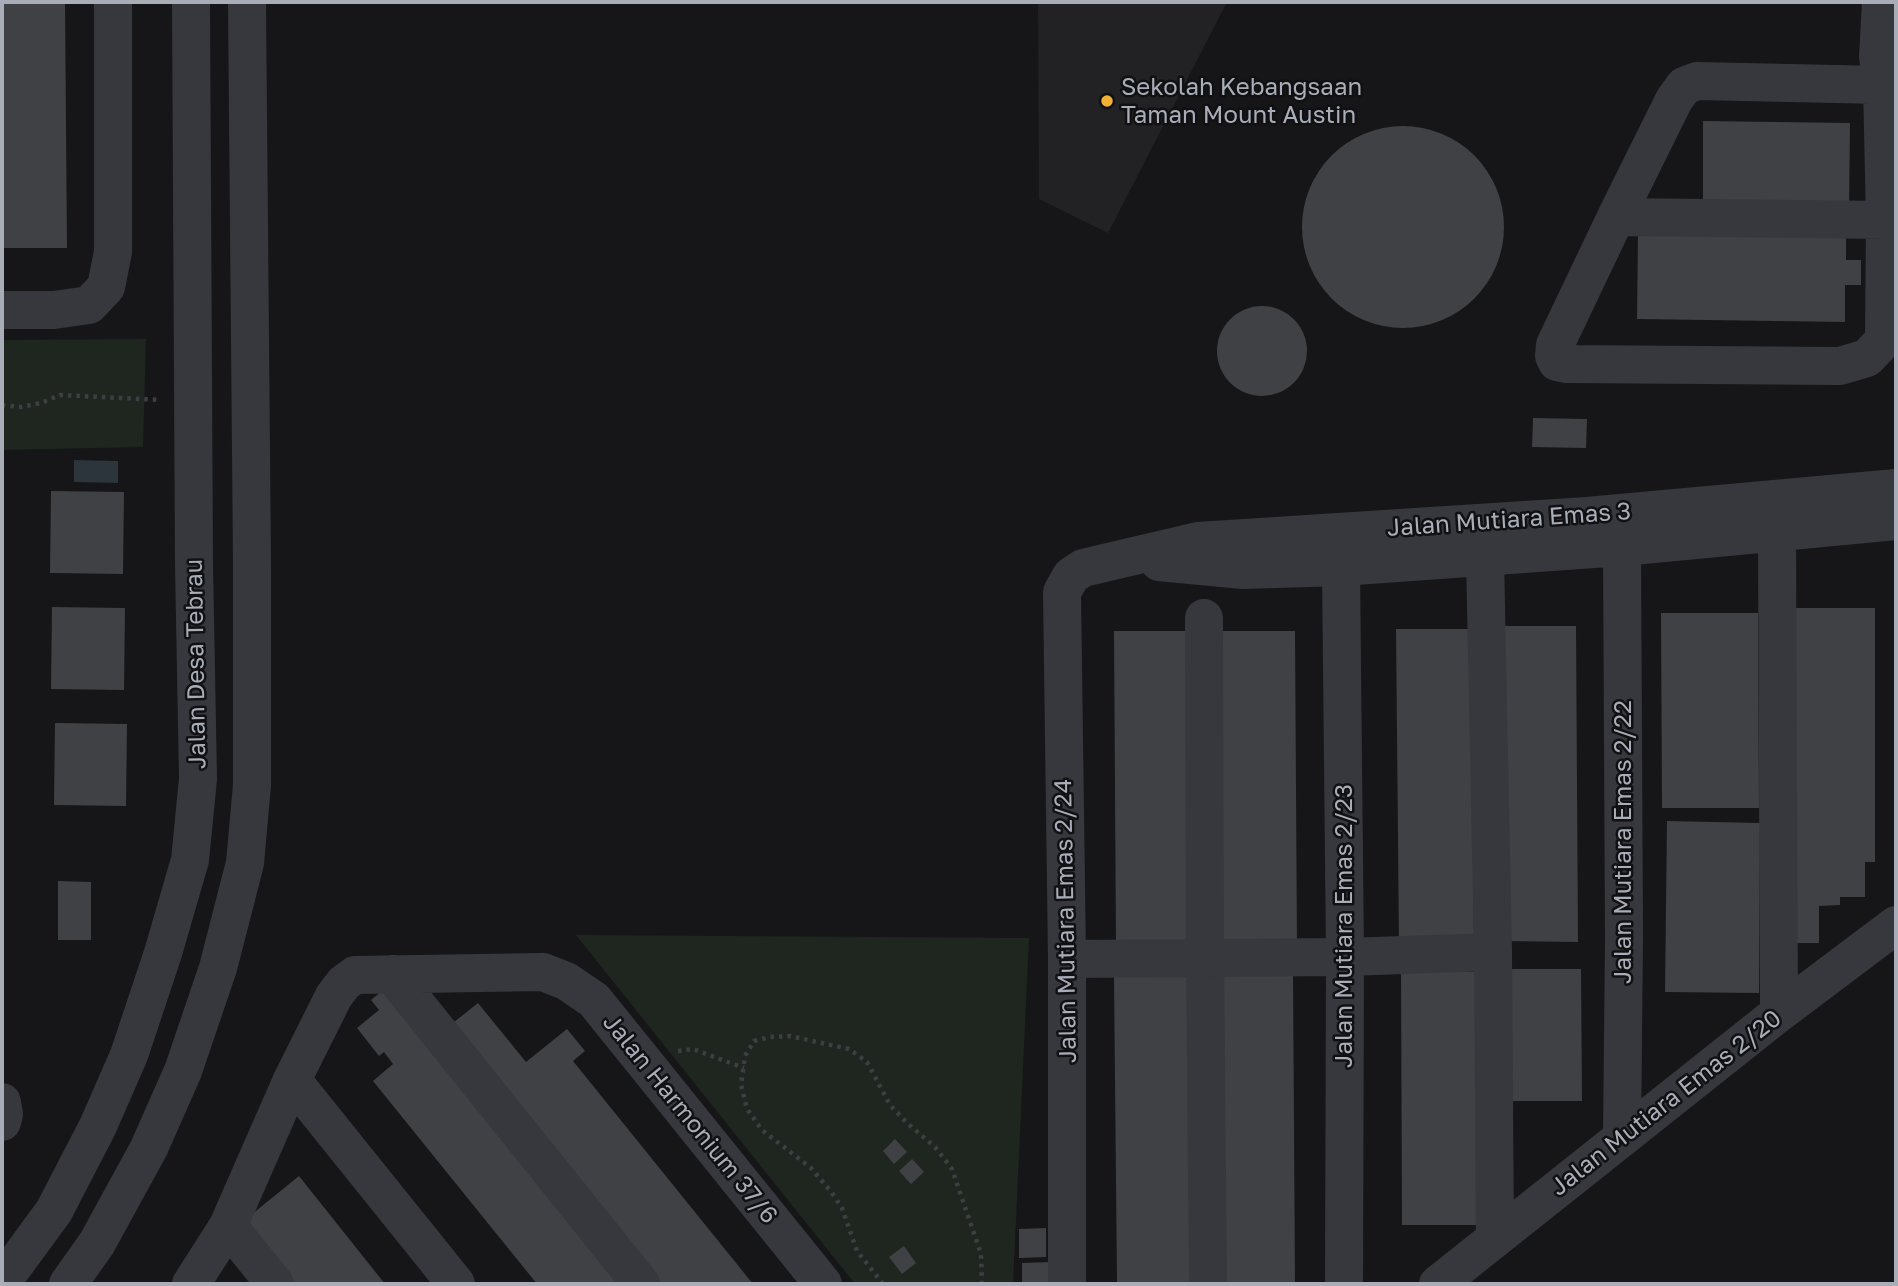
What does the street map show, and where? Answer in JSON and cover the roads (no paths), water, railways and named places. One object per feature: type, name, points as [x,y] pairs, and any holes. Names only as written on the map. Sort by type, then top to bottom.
[{"type":"street","points":[[2,310],[54,310],[89,305],[106,287],[113,251],[113,2]]},
{"type":"street","name":"Jalan Desa Tebrau","points":[[2,1282],[54,1211],[98,1126],[129,1055],[190,860],[198,779],[191,2]]},
{"type":"street","points":[[68,1284],[97,1243],[149,1148],[183,1071],[218,968],[245,863],[252,785],[247,2]]},
{"type":"street","points":[[1881,2],[1878,57],[1882,85],[1885,220],[1884,340],[1867,358],[1840,366],[1557,362],[1554,356],[1555,345],[1674,100],[1685,86],[1697,81],[1882,85]]},
{"type":"street","points":[[1616,217],[1885,220]]},
{"type":"street","name":"Jalan Mutiara Emas 3","points":[[1083,568],[1198,541],[1587,516],[1896,488]]},
{"type":"street","name":"Jalan Mutiara Emas 3","points":[[1124,558],[1244,570],[1341,567],[1622,547],[1896,521]]},
{"type":"street","points":[[1777,532],[1779,1013]]},
{"type":"street","name":"Jalan Mutiara Emas 2/22","points":[[1622,547],[1622,1137]]},
{"type":"street","points":[[1485,556],[1493,952],[1494,1239]]},
{"type":"street","points":[[194,564],[252,563]]},
{"type":"street","name":"Jalan Mutiara Emas 2/23","points":[[1341,567],[1345,957],[1344,1284]]},
{"type":"street","name":"Jalan Mutiara Emas 2/24","points":[[1067,1284],[1067,959],[1062,592],[1070,576],[1083,568]]},
{"type":"street","points":[[1204,618],[1208,1284]]},
{"type":"street","name":"Jalan Mutiara Emas 2/20","points":[[1438,1284],[1779,1013],[1896,925]]},
{"type":"street","points":[[1067,959],[1345,957],[1493,952]]},
{"type":"street","name":"Jalan Harmonium 37/6","points":[[392,974],[543,972],[566,981],[594,1000],[822,1284]]},
{"type":"street","points":[[191,1284],[228,1226],[292,1080],[334,996],[344,983],[355,975],[392,974],[641,1284]]},
{"type":"street","points":[[292,1080],[456,1284]]},
{"type":"street","points":[[2,1102],[2,1122]]},
{"type":"street","points":[[228,1226],[275,1284]]},
{"type":"place","name":"Sekolah Kebangsaan Taman Mount Austin","points":[[1107,101]]}]
